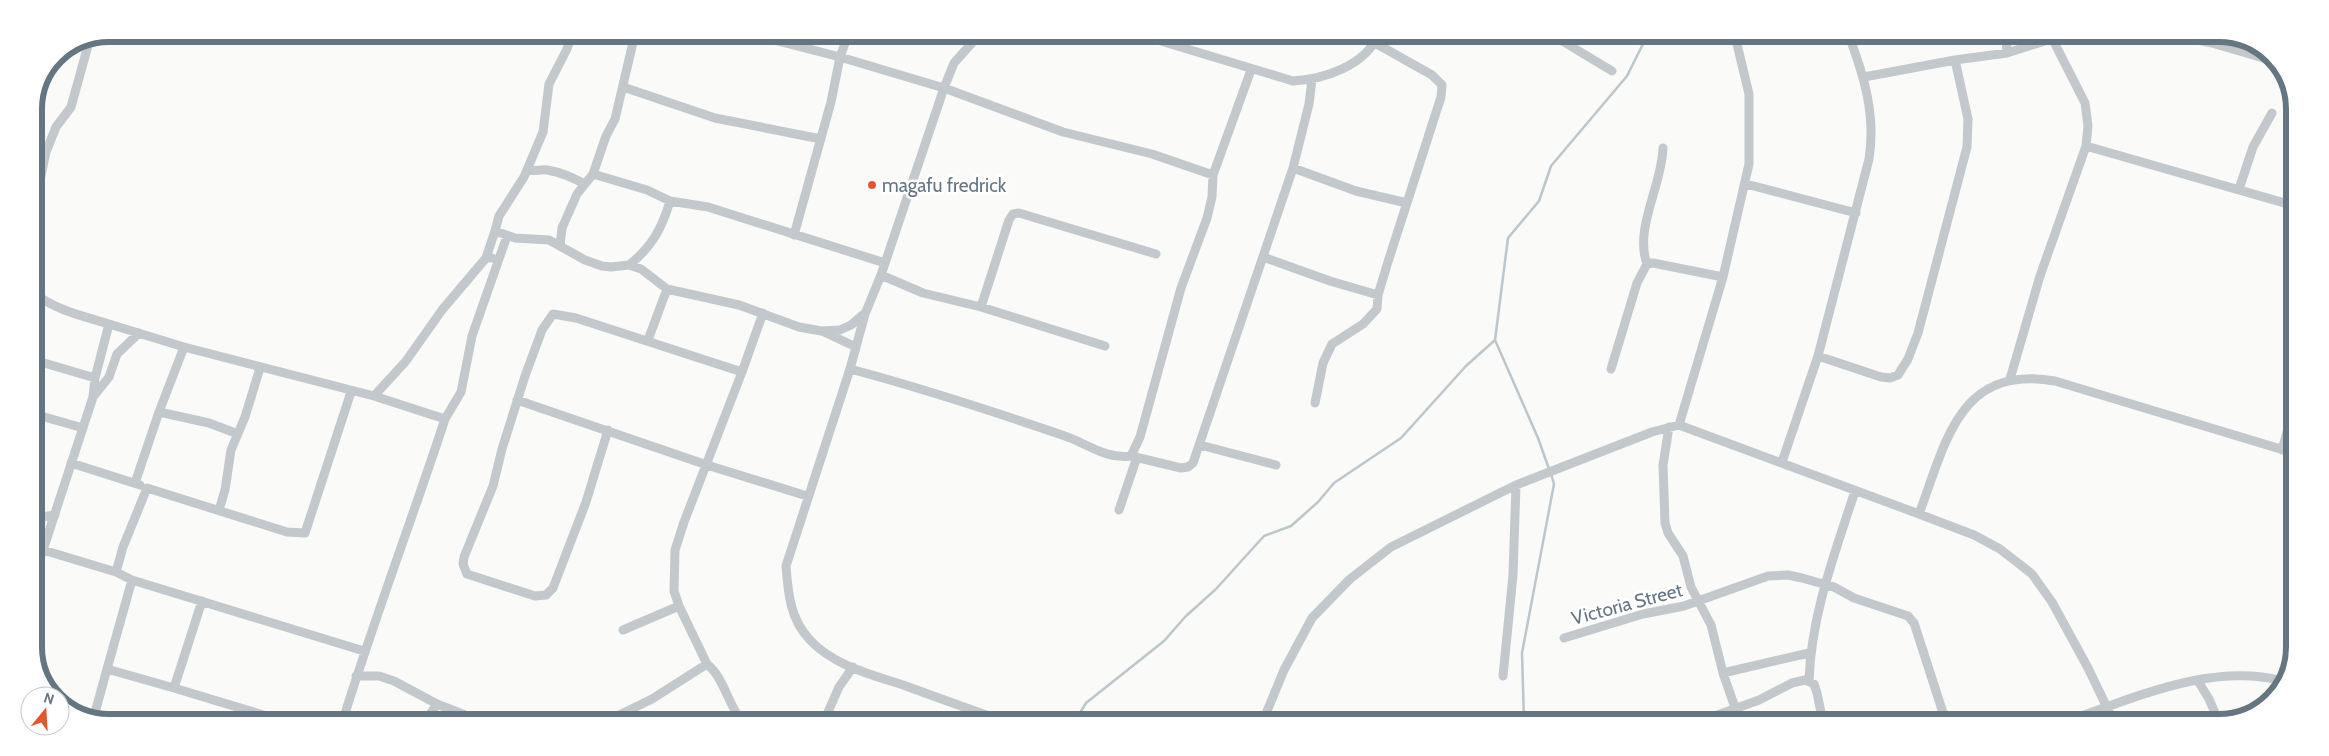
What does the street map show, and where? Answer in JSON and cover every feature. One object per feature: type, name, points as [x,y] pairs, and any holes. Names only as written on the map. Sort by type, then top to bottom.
[{"type":"street","points":[[374,396],[406,361],[442,310],[486,258],[499,216],[527,170],[542,132],[548,84],[569,43]]},
{"type":"street","points":[[560,246],[562,228],[577,194],[593,174],[606,136],[615,119],[633,43]]},
{"type":"street","points":[[788,43],[944,88],[1062,132],[1152,154],[1213,175]]},
{"type":"street","points":[[794,235],[845,43]]},
{"type":"street","points":[[972,43],[954,63],[944,88],[881,275],[865,314],[850,368],[807,496],[786,566],[788,598],[796,620],[810,640],[828,656],[853,667],[984,714]]},
{"type":"street","points":[[1166,43],[1251,70],[1293,81],[1312,80],[1333,73],[1355,62],[1372,43]]},
{"type":"street","points":[[1315,403],[1323,363],[1332,344],[1369,318],[1377,309],[1378,295],[1441,97],[1442,85],[1432,75],[1382,43]]},
{"type":"street","points":[[1566,43],[1612,71]]},
{"type":"street","points":[[1679,425],[1723,277],[1750,164],[1749,94],[1737,43]]},
{"type":"street","points":[[1782,462],[1818,356],[1866,177],[1871,144],[1871,127],[1864,77],[1852,43]]},
{"type":"street","points":[[2006,43],[2007,53]]},
{"type":"street","points":[[1864,77],[1955,60],[2007,53],[2034,43]]},
{"type":"street","points":[[2010,379],[2040,276],[2086,146],[2088,126],[2085,103],[2054,43]]},
{"type":"street","points":[[2206,43],[2262,58]]},
{"type":"street","points":[[43,166],[46,152],[56,127],[71,107],[88,47]]},
{"type":"street","points":[[2241,52],[2243,47]]},
{"type":"street","points":[[1818,356],[1885,378],[1898,375],[1908,359],[1930,292],[1967,148],[1968,120],[1955,60]]},
{"type":"street","points":[[1119,510],[1181,288],[1194,247],[1207,218],[1212,197],[1213,175],[1251,70]]},
{"type":"street","points":[[850,368],[913,386],[1065,436],[1102,452],[1124,457],[1134,456],[1181,468],[1188,467],[1193,463],[1200,445],[1226,362],[1293,168],[1309,104],[1312,80]]},
{"type":"street","points":[[623,87],[715,118],[821,139]]},
{"type":"street","points":[[2239,189],[2253,147],[2272,113]]},
{"type":"street","points":[[2086,146],[2286,203]]},
{"type":"street","points":[[1611,369],[1636,283],[1646,264],[1643,249],[1644,235],[1656,188],[1663,148]]},
{"type":"street","points":[[1293,168],[1356,191],[1406,203]]},
{"type":"street","points":[[527,170],[534,172],[547,170],[569,176],[585,184]]},
{"type":"street","points":[[593,174],[647,190],[670,201],[708,207],[885,263]]},
{"type":"street","points":[[1746,184],[1856,212]]},
{"type":"street","points":[[629,265],[650,247],[662,226],[670,201]]},
{"type":"street","points":[[981,307],[1009,220],[1014,214],[1019,212],[1156,254]]},
{"type":"street","points":[[495,231],[515,238],[542,239],[560,246],[585,260],[602,266],[629,265],[641,269],[667,289],[739,305],[799,327],[821,331],[840,330],[851,325],[865,314]]},
{"type":"street","points":[[345,714],[364,650],[381,608],[444,419],[461,392],[472,336],[507,236]]},
{"type":"street","points":[[486,258],[500,255]]},
{"type":"street","points":[[1263,257],[1330,281],[1378,295]]},
{"type":"street","points":[[1646,264],[1654,263],[1723,277]]},
{"type":"street","points":[[881,275],[923,293],[981,307],[1105,346]]},
{"type":"street","points":[[648,340],[667,289]]},
{"type":"street","points":[[43,300],[62,309],[184,347],[351,392],[374,396],[444,419]]},
{"type":"street","points":[[736,714],[729,704],[718,677],[707,664],[679,606],[674,591],[675,550],[763,313]]},
{"type":"street","points":[[608,430],[586,502],[554,588],[546,595],[535,596],[467,574],[463,564],[493,486],[502,448],[517,400],[542,330],[553,314],[576,318],[648,340],[742,372]]},
{"type":"street","points":[[108,324],[92,397],[43,550],[116,572],[132,580],[364,650]]},
{"type":"street","points":[[821,331],[856,347]]},
{"type":"street","points":[[92,397],[109,377],[117,354],[139,333]]},
{"type":"street","points":[[135,483],[184,347]]},
{"type":"street","points":[[43,363],[95,378]]},
{"type":"street","points":[[219,510],[225,490],[231,450],[260,368]]},
{"type":"street","points":[[1919,514],[1952,426],[1973,398],[1998,383],[2010,379],[2040,378],[2055,380],[2286,451]]},
{"type":"street","points":[[71,463],[287,532],[305,533],[351,392]]},
{"type":"street","points":[[517,400],[707,465],[807,496]]},
{"type":"street","points":[[159,412],[209,423],[238,434]]},
{"type":"street","points":[[43,417],[83,428]]},
{"type":"street","points":[[1266,714],[1284,670],[1312,618],[1350,579],[1391,546],[1516,485],[1669,427],[1679,425],[1974,535],[2000,549],[2032,574],[2052,602],[2111,714]]},
{"type":"street","points":[[1669,427],[1663,465],[1665,523],[1668,533],[1683,556],[1691,587],[1711,625],[1723,672],[1737,714]]},
{"type":"street","points":[[2282,450],[2286,436]]},
{"type":"street","points":[[1200,445],[1276,465]]},
{"type":"street","points":[[1503,676],[1513,576],[1516,485]]},
{"type":"street","points":[[116,572],[123,547],[147,488]]},
{"type":"street","points":[[1808,681],[1809,654],[1814,621],[1855,491]]},
{"type":"street","points":[[43,517],[55,515]]},
{"type":"street","name":"Victoria Street","points":[[1564,638],[1643,614],[1698,601],[1768,576],[1788,575],[1825,584],[1854,598],[1908,616],[1914,623],[1943,714]]},
{"type":"street","points":[[95,712],[132,580]]},
{"type":"street","points":[[174,688],[202,601]]},
{"type":"street","points":[[623,630],[679,606]]},
{"type":"street","points":[[1723,672],[1809,654]]},
{"type":"street","points":[[631,714],[707,664]]},
{"type":"street","points":[[827,714],[839,687],[853,667]]},
{"type":"street","points":[[107,669],[260,714]]},
{"type":"street","points":[[356,676],[379,676],[394,681],[436,704],[462,714]]},
{"type":"street","points":[[2089,714],[2168,687],[2225,676],[2278,679]]},
{"type":"street","points":[[1721,714],[1759,700],[1792,683],[1808,681],[1814,684],[1821,714]]},
{"type":"street","points":[[2198,681],[2215,714]]},
{"type":"street","points":[[430,714],[436,704]]},
{"type":"waterway","points":[[1549,469],[1538,438],[1495,340],[1508,238],[1539,201],[1551,166],[1627,76],[1644,43]]},
{"type":"waterway","points":[[1079,714],[1086,703],[1164,641],[1185,617],[1216,589],[1264,536],[1291,526],[1318,502],[1334,483],[1401,438],[1466,366],[1495,340]]},
{"type":"waterway","points":[[1524,714],[1522,653],[1554,484],[1551,474]]},
{"type":"place","name":"magafu fredrick","points":[[872,185]]}]
